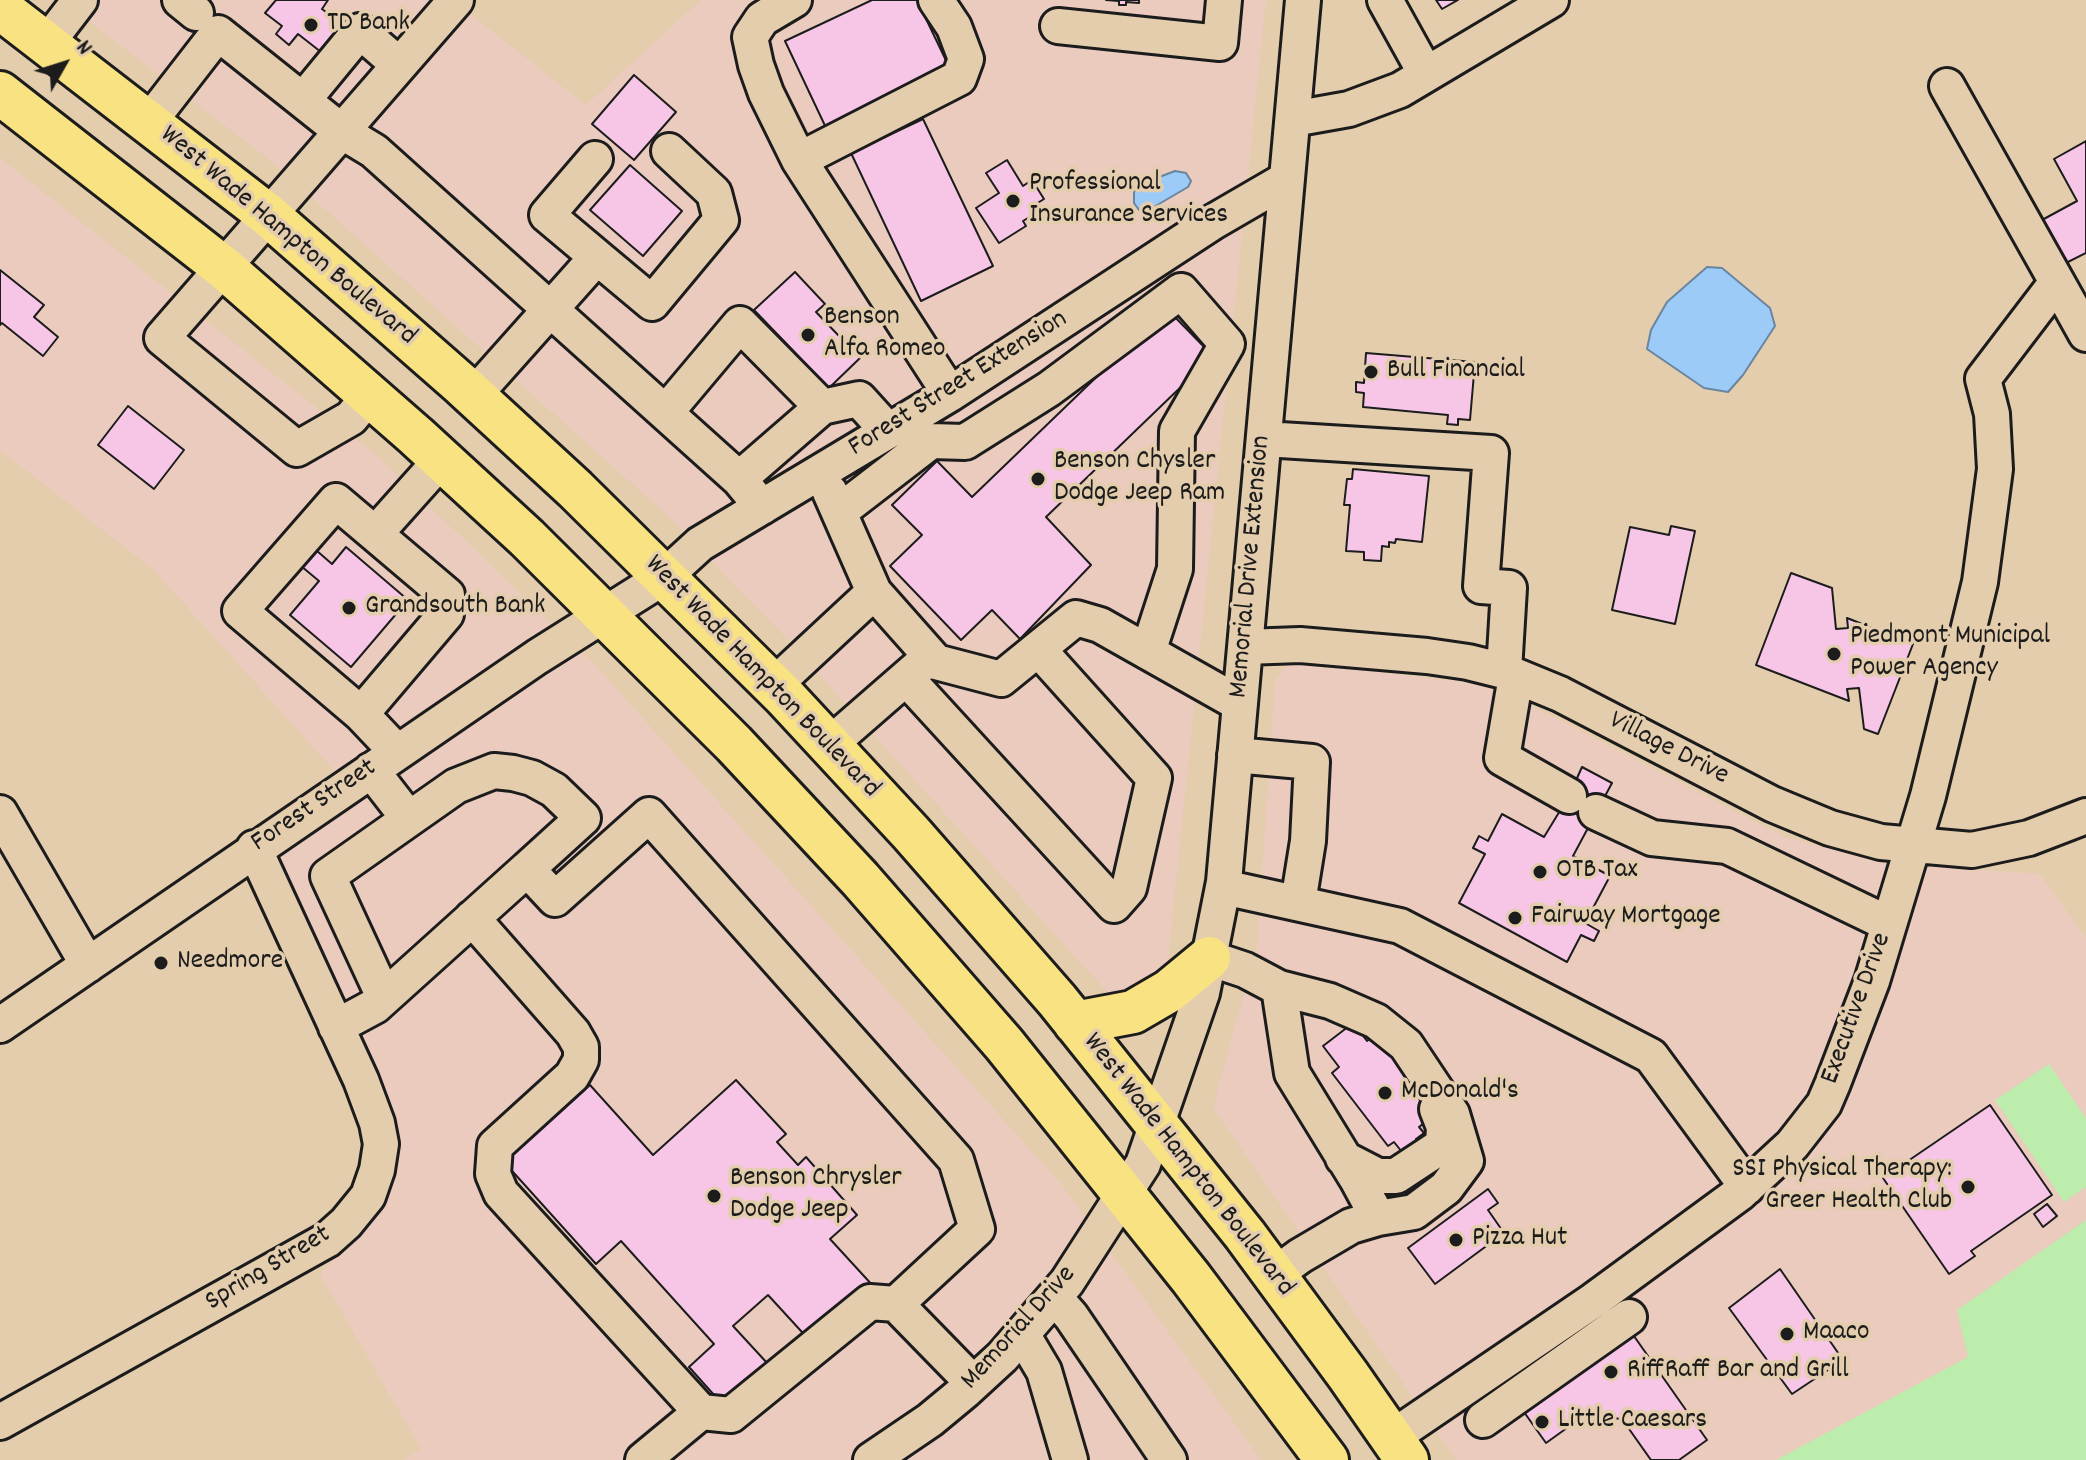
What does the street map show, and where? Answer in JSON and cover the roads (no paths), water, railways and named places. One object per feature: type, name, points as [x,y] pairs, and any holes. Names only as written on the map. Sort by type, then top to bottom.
[{"type":"main road","name":"West Wade Hampton Boulevard","points":[[0,8],[268,215],[474,395],[634,596],[734,744],[860,879],[1004,1044],[1191,1278],[1327,1460]]},
{"type":"main road","name":"West Wade Hampton Boulevard","points":[[0,93],[224,268],[442,459],[634,596],[773,686],[911,833],[1075,1023],[1274,1275],[1399,1449]]},
{"type":"main road","points":[[1075,1023],[1117,1017],[1141,1009],[1209,958]]},
{"type":"street","points":[[47,43],[80,0]]},
{"type":"street","points":[[370,395],[351,418],[297,449],[162,338],[456,0]]},
{"type":"street","points":[[794,0],[762,19],[750,37],[766,93],[799,160],[950,394]]},
{"type":"street","points":[[799,160],[959,78],[966,59],[954,27],[936,0]]},
{"type":"street","points":[[1058,26],[1220,43],[1224,0]]},
{"type":"street","name":"Memorial Drive Extension","points":[[1156,1125],[1202,993],[1223,887],[1303,0]]},
{"type":"street","points":[[1385,0],[1426,74]]},
{"type":"street","points":[[1293,119],[1349,109],[1400,90],[1551,0]]},
{"type":"street","points":[[304,99],[360,31],[399,65]]},
{"type":"street","points":[[149,122],[218,33],[341,131],[374,151],[666,412],[739,479],[762,507]]},
{"type":"street","points":[[1947,86],[2086,334]]},
{"type":"street","points":[[595,159],[547,215],[652,303],[721,220],[714,193],[669,151]]},
{"type":"street","name":"Forest Street Extension","points":[[634,596],[700,544],[950,394],[1213,222],[1287,179]]},
{"type":"street","points":[[474,395],[597,257]]},
{"type":"street","name":"Executive Drive","points":[[1399,1449],[1747,1187],[1779,1159],[1824,1104],[1867,993],[1913,846],[1977,598],[1995,469],[1992,414],[1983,379],[2057,282]]},
{"type":"street","points":[[839,512],[931,441],[965,442],[1049,389],[1181,291],[1227,344],[1177,431],[1175,569],[1148,652]]},
{"type":"street","points":[[666,412],[740,324],[822,407]]},
{"type":"street","points":[[739,479],[822,407],[859,399],[888,431]]},
{"type":"street","points":[[1264,439],[1491,453],[1481,586],[1509,588],[1510,674],[1502,758],[1583,804],[1652,838],[1727,846],[1889,924]]},
{"type":"street","points":[[375,534],[442,459]]},
{"type":"street","points":[[821,471],[874,592],[919,667],[1114,905],[1129,888],[1154,778],[1038,649]]},
{"type":"street","points":[[361,714],[446,614],[447,595],[336,501],[240,611],[361,714],[409,819]]},
{"type":"street","points":[[773,686],[874,592]]},
{"type":"street","name":"Forest Street","points":[[0,1025],[254,848],[634,596]]},
{"type":"street","points":[[829,745],[919,667],[936,662],[1001,679],[1076,618],[1100,625],[1240,704]]},
{"type":"street","name":"Village Drive","points":[[1245,647],[1300,645],[1427,656],[1468,662],[1510,674],[1560,694],[1772,804],[1830,828],[1881,842],[1972,850],[2029,838],[2086,816]]},
{"type":"street","points":[[1235,755],[1312,762],[1308,841],[1298,903]]},
{"type":"street","points":[[336,1027],[375,1006],[583,818],[561,796],[532,778],[513,773],[494,771],[474,777],[456,786],[328,876],[384,997]]},
{"type":"street","points":[[0,813],[88,965]]},
{"type":"street","points":[[527,869],[555,899],[649,815],[956,1160],[977,1229],[896,1304]]},
{"type":"street","name":"Spring Street","points":[[0,1422],[315,1247],[346,1223],[368,1196],[377,1170],[381,1144],[377,1123],[254,848]]},
{"type":"street","points":[[1223,887],[1400,926],[1651,1056],[1747,1187]]},
{"type":"street","points":[[472,918],[573,1033],[581,1047],[581,1060],[572,1076],[495,1146],[493,1174],[501,1193],[701,1412],[731,1415],[870,1302],[896,1304],[973,1383]]},
{"type":"street","points":[[1209,958],[1245,970],[1279,988],[1330,1001],[1376,1021],[1406,1045],[1452,1114],[1466,1161],[1446,1188],[1414,1212],[1351,1226],[1274,1275]]},
{"type":"street","points":[[1279,988],[1292,1073],[1378,1218]]},
{"type":"street","points":[[1350,1168],[1378,1176],[1396,1176],[1443,1145],[1444,1127],[1439,1112],[1383,1039],[1376,1021]]},
{"type":"street","name":"Memorial Drive","points":[[877,1459],[973,1383],[1055,1298],[1143,1164],[1156,1125]]},
{"type":"street","points":[[1055,1298],[1071,1316],[1169,1460]]},
{"type":"street","points":[[1483,1420],[1629,1317]]},
{"type":"street","points":[[1022,1334],[1044,1371],[1070,1460]]},
{"type":"street","points":[[643,1460],[701,1412]]},
{"type":"water","points":[[1175,171],[1186,173],[1191,181],[1188,187],[1147,211],[1139,210],[1134,203],[1134,192],[1141,184]]},
{"type":"water","points":[[1707,267],[1722,268],[1770,308],[1775,326],[1728,392],[1704,388],[1647,349],[1651,330],[1667,302]]},
{"type":"place","name":"TD Bank","points":[[311,25]]},
{"type":"place","name":"Professional Insurance Services","points":[[1013,201]]},
{"type":"place","name":"Benson Alfa Romeo","points":[[808,335]]},
{"type":"place","name":"Bull Financial","points":[[1371,372]]},
{"type":"place","name":"Benson Chysler Dodge Jeep Ram","points":[[1038,479]]},
{"type":"place","name":"Grandsouth Bank","points":[[349,608]]},
{"type":"place","name":"Piedmont Municipal Power Agency","points":[[1834,654]]},
{"type":"place","name":"OTB Tax","points":[[1540,872]]},
{"type":"place","name":"Fairway Mortgage","points":[[1515,918]]},
{"type":"place","name":"Needmore","points":[[161,963]]},
{"type":"place","name":"McDonald's","points":[[1385,1093]]},
{"type":"place","name":"SSI Physical Therapy: Greer Health Club","points":[[1968,1187]]},
{"type":"place","name":"Benson Chrysler Dodge Jeep","points":[[714,1196]]},
{"type":"place","name":"Pizza Hut","points":[[1456,1240]]},
{"type":"place","name":"Maaco","points":[[1787,1334]]},
{"type":"place","name":"RiffRaff Bar and Grill","points":[[1611,1372]]},
{"type":"place","name":"Little Caesars","points":[[1542,1422]]}]
